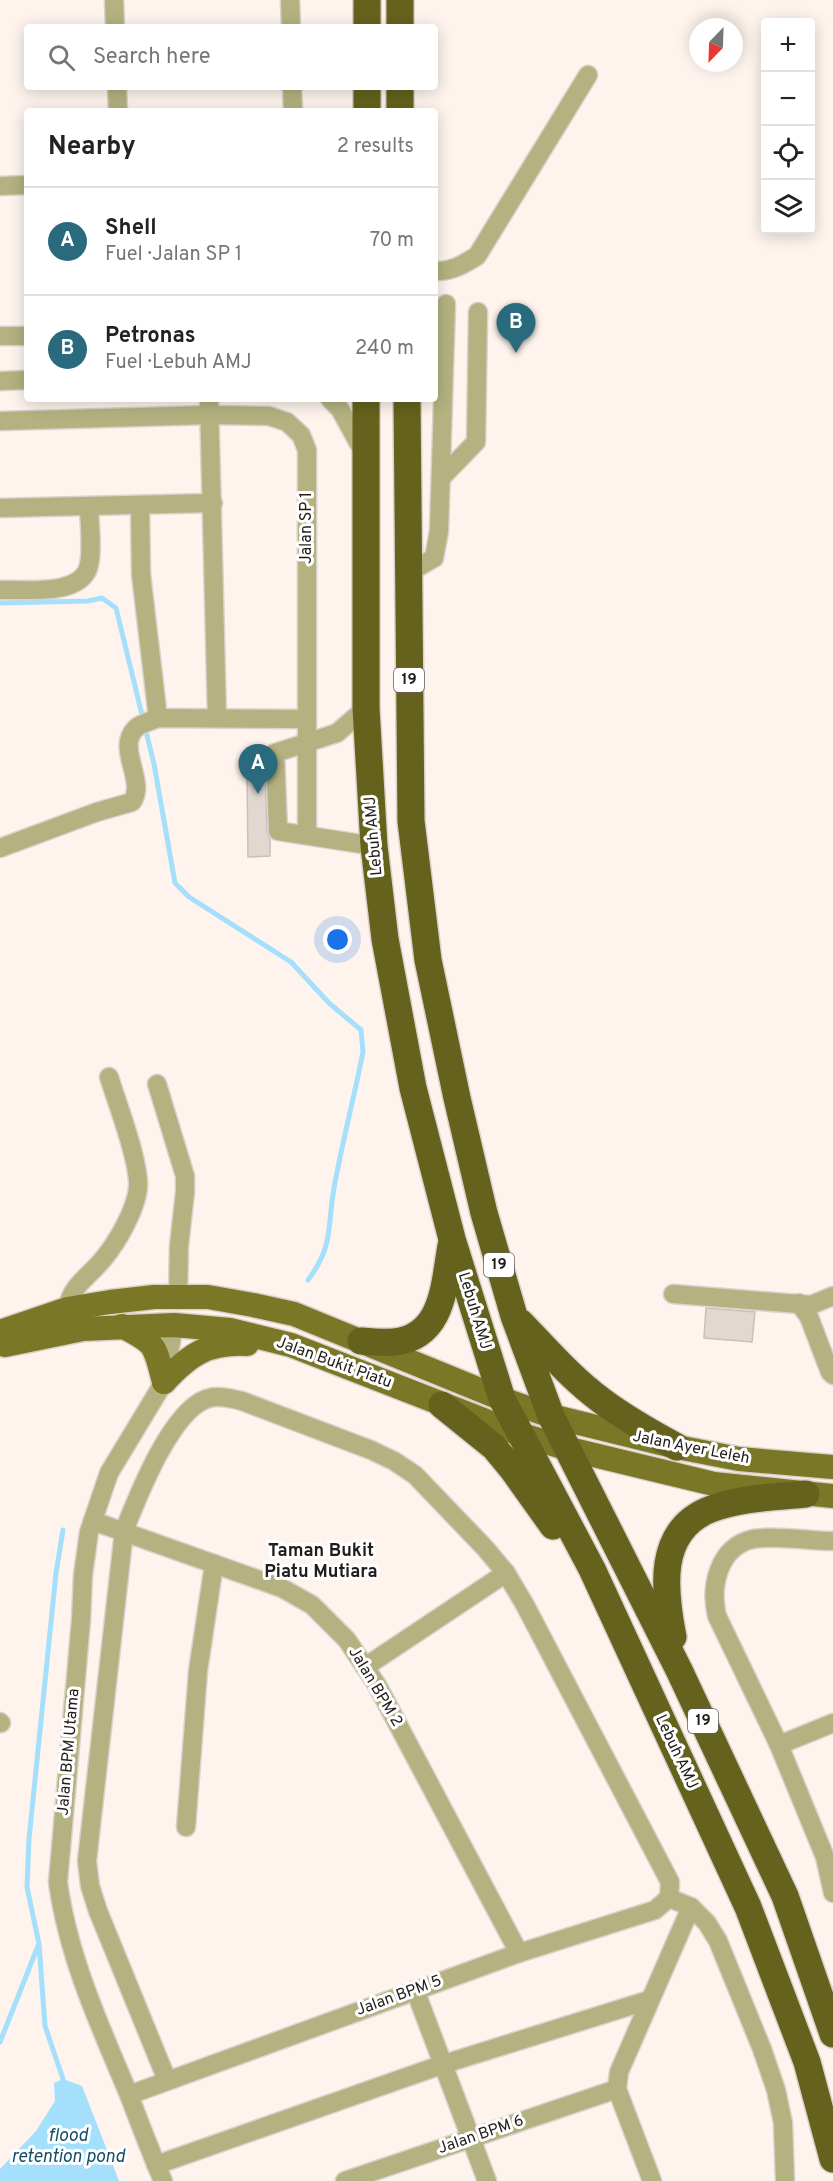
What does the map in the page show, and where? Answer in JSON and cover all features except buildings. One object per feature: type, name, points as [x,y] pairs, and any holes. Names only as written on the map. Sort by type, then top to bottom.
[{"type":"highway","points":[[367,0],[367,24]]},
{"type":"highway","points":[[400,0],[400,24]]},
{"type":"highway","points":[[367,90],[367,108]]},
{"type":"highway","points":[[400,90],[400,108]]},
{"type":"highway","name":"Lebuh AMJ","points":[[366,402],[366,708],[374,846],[385,939],[413,1088],[452,1239],[502,1399],[592,1569],[748,1907],[807,2062],[833,2159]]},
{"type":"highway","name":"19","points":[[407,402],[411,821],[428,960],[484,1213],[514,1316],[551,1416],[680,1670],[785,1896],[832,2032]]},
{"type":"highway","points":[[361,1341],[395,1342],[424,1329],[435,1318],[442,1296],[452,1239]]},
{"type":"highway","points":[[514,1316],[564,1368],[600,1400],[639,1426],[677,1447]]},
{"type":"highway","points":[[442,1405],[494,1447],[561,1537],[592,1569]]},
{"type":"highway","points":[[680,1670],[668,1615],[665,1586],[673,1544],[682,1530],[694,1518],[731,1503],[806,1494]]},
{"type":"main road","name":"Jalan Bukit Piatu","points":[[0,1332],[67,1309],[110,1302],[208,1297],[294,1314],[502,1399],[551,1416]]},
{"type":"main road","points":[[110,1302],[159,1310],[168,1316],[174,1325],[191,1312],[208,1308],[253,1305]]},
{"type":"main road","name":"Jalan Bukit Piatu","points":[[0,1346],[83,1329],[122,1326],[174,1325],[230,1330],[291,1345],[519,1434]]},
{"type":"main road","points":[[122,1326],[148,1340],[156,1351],[164,1382],[193,1355],[214,1346],[237,1343],[291,1345]]},
{"type":"main road","name":"Jalan Ayer Leleh","points":[[551,1416],[677,1447],[739,1459],[833,1467]]},
{"type":"main road","name":"Jalan Ayer Leleh","points":[[519,1434],[569,1449],[714,1484],[833,1496]]},
{"type":"street","points":[[114,0],[115,24]]},
{"type":"street","points":[[290,0],[291,24]]},
{"type":"street","points":[[438,271],[444,272],[462,266],[477,256],[588,75]]},
{"type":"street","points":[[117,90],[118,108]]},
{"type":"street","points":[[292,90],[293,108]]},
{"type":"street","points":[[0,186],[24,185]]},
{"type":"street","points":[[408,573],[434,558],[439,531],[446,304]]},
{"type":"street","points":[[441,478],[476,442],[478,312]]},
{"type":"street","points":[[0,336],[24,336]]},
{"type":"street","points":[[0,381],[24,380]]},
{"type":"street","points":[[333,402],[340,409],[366,457]]},
{"type":"street","points":[[210,407],[217,718]]},
{"type":"street","name":"Jalan SP 1","points":[[0,421],[210,407],[269,416],[287,422],[301,435],[307,450],[307,835]]},
{"type":"street","points":[[0,508],[213,504]]},
{"type":"street","points":[[140,505],[148,722]]},
{"type":"street","points":[[0,590],[56,588],[70,586],[80,579],[87,570],[89,558],[89,506]]},
{"type":"street","points":[[366,708],[337,733],[275,753],[278,831],[374,846]]},
{"type":"street","points":[[0,848],[97,812],[132,802],[136,792],[129,750],[132,733],[148,722],[217,718],[306,718]]},
{"type":"street","points":[[67,1309],[69,1298],[75,1287],[106,1256],[135,1202],[138,1186],[135,1165],[109,1077]]},
{"type":"street","points":[[157,1084],[184,1176],[178,1297]]},
{"type":"street","points":[[673,1293],[811,1305],[833,1296]]},
{"type":"street","points":[[799,1303],[809,1317],[833,1375]]},
{"type":"street","name":"Jalan BPM Utama","points":[[160,2173],[106,2042],[71,1948],[62,1913],[58,1882],[83,1575],[89,1532],[109,1473],[164,1382],[174,1325]]},
{"type":"street","points":[[167,2080],[98,1911],[90,1886],[87,1861],[124,1531],[146,1478],[181,1419],[192,1407],[206,1399],[223,1397],[253,1405],[371,1450],[393,1461],[415,1475],[506,1573],[592,1731],[670,1882],[669,1898],[690,1908],[707,1923],[717,1941],[762,2049],[776,2090],[783,2123],[785,2181]]},
{"type":"street","name":"Jalan BPM 2","points":[[93,1521],[282,1588],[312,1605],[347,1640],[377,1685],[519,1953]]},
{"type":"street","points":[[833,1541],[752,1539],[738,1546],[725,1557],[718,1571],[713,1600],[717,1616],[779,1745],[829,1857],[833,1893]]},
{"type":"street","points":[[186,1827],[198,1671],[214,1564]]},
{"type":"street","points":[[365,1666],[506,1573]]},
{"type":"street","points":[[779,1745],[833,1723]]},
{"type":"street","name":"Jalan BPM 5","points":[[129,2095],[519,1953],[655,1910],[669,1898]]},
{"type":"street","points":[[652,2181],[617,2089],[619,2072],[690,1908]]},
{"type":"street","points":[[415,1990],[487,2181]]},
{"type":"street","points":[[160,2173],[444,2064],[649,2000]]},
{"type":"street","name":"Jalan BPM 6","points":[[345,2181],[617,2089]]},
{"type":"water","name":"flood retention pond","points":[[63,2079],[82,2086],[119,2181],[0,2181],[0,2169],[36,2131],[55,2101],[54,2083]]},
{"type":"waterway","points":[[0,603],[88,601],[102,598],[116,608],[154,764],[175,883],[189,897],[291,962],[329,1003],[361,1030],[363,1052],[337,1171],[326,1246],[308,1280]]},
{"type":"waterway","points":[[63,1530],[56,1573],[29,1839],[27,1887],[39,1944],[45,2026],[63,2079]]},
{"type":"waterway","points":[[0,2042],[38,1946]]},
{"type":"place","name":"Petronas","points":[[516,353]]},
{"type":"place","name":"Shell","points":[[258,794]]},
{"type":"district","name":"Taman Bukit Piatu Mutiara","points":[[321,1561]]}]
